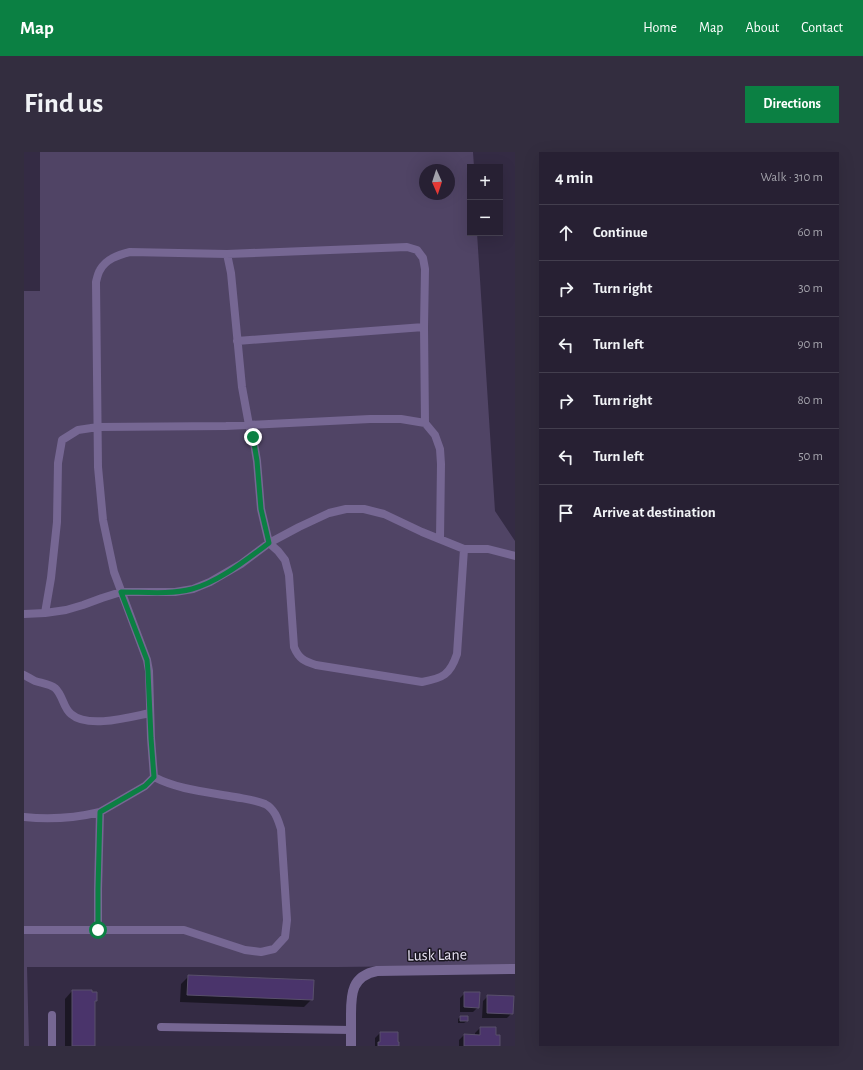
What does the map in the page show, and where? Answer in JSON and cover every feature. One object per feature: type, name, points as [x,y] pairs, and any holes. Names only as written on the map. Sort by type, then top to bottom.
[{"type":"street","name":"Lusk Lane","points":[[351,1030],[352,992],[357,982],[370,972],[515,969]]},
{"type":"street","points":[[350,1046],[351,1030]]},
{"type":"lane","points":[[24,817],[51,819],[82,816],[100,812],[145,786],[154,777],[147,660],[114,572],[103,520],[98,467],[96,282],[100,269],[108,261],[118,255],[130,252],[227,254],[407,247],[417,250],[423,258],[425,269],[424,327],[426,423],[436,435],[440,449],[440,539]]},
{"type":"lane","points":[[227,254],[231,273],[242,387],[257,461],[261,509],[269,543],[285,560],[289,575],[294,647],[297,654],[304,660],[316,665],[422,682],[434,680],[446,674],[454,665],[457,654],[464,549]]},
{"type":"lane","points":[[237,341],[424,327]]},
{"type":"lane","points":[[45,613],[51,578],[57,522],[58,463],[62,440],[78,430],[98,427],[226,426],[370,419],[402,419],[426,423]]},
{"type":"lane","points":[[24,614],[66,610],[121,592],[175,592],[193,589],[210,582],[240,564],[269,543],[299,526],[329,513],[346,509],[364,509],[384,514],[422,532],[464,549],[488,550],[515,556]]},
{"type":"lane","points":[[24,675],[55,688],[71,714],[79,719],[100,722],[150,714]]},
{"type":"lane","points":[[24,930],[184,930],[245,950],[261,952],[274,949],[285,937],[287,920],[281,829],[277,815],[266,804],[249,799],[181,788],[154,777]]},
{"type":"lane","points":[[98,930],[100,812]]},
{"type":"lane","points":[[52,1015],[52,1046]]},
{"type":"lane","points":[[161,1027],[351,1030]]},
{"type":"shaded area","points":[[40,152],[473,152],[474,164],[467,164],[467,236],[477,236],[495,511],[515,541],[515,965],[339,967],[27,967],[29,1046],[24,1046],[24,291],[40,291]]},
{"type":"building","points":[[188,975],[314,980],[313,1000],[187,995]]},
{"type":"building","points":[[72,990],[92,990],[92,992],[97,992],[97,1001],[95,1001],[95,1046],[72,1046]]},
{"type":"building","points":[[464,992],[480,992],[479,1008],[464,1007]]},
{"type":"building","points":[[487,995],[514,996],[513,1014],[487,1013]]},
{"type":"building","points":[[460,1016],[468,1016],[468,1021],[460,1021]]},
{"type":"building","points":[[480,1027],[496,1027],[496,1035],[500,1035],[500,1046],[464,1046],[464,1034],[480,1035]]},
{"type":"building","points":[[380,1032],[398,1032],[399,1046],[378,1046],[378,1042],[380,1042]]},
{"type":"route","points":[[98,930],[100,812],[145,786],[154,777],[151,738],[150,690],[147,660],[121,592],[175,592],[193,589],[210,582],[240,564],[269,543],[261,509],[257,461],[253,437]]}]
